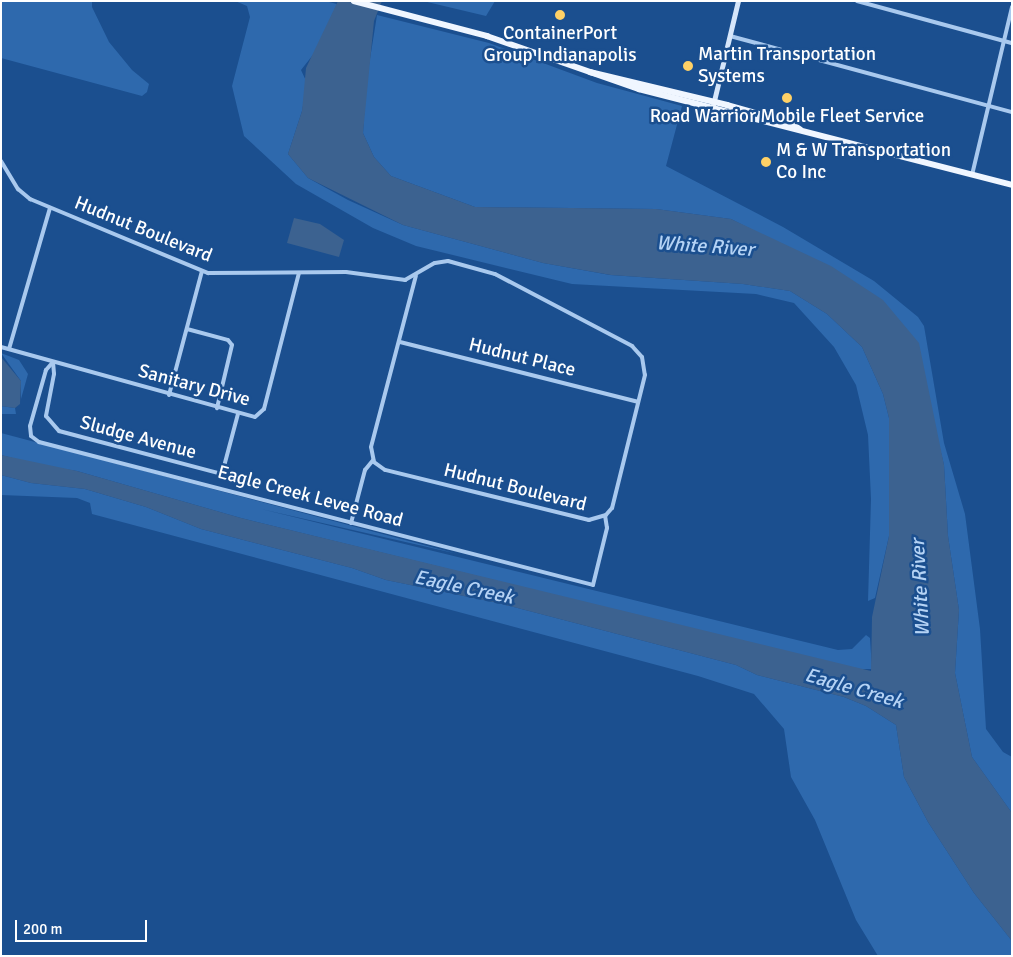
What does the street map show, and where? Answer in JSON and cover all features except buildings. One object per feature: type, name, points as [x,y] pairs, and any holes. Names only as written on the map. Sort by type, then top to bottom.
[{"type":"main road","points":[[354,1],[496,39],[602,79],[789,130],[800,129]]},
{"type":"main road","points":[[712,109],[738,1]]},
{"type":"main road","points":[[583,71],[786,121],[800,129],[1012,185]]},
{"type":"street","points":[[857,1],[1012,43]]},
{"type":"street","points":[[972,175],[1012,7]]},
{"type":"street","points":[[730,36],[1012,112]]},
{"type":"street","name":"Hudnut Boulevard","points":[[1,161],[18,189],[30,199],[202,271],[224,274],[346,272],[405,280],[443,261],[486,271],[632,346],[642,357],[645,368],[638,402],[612,508],[605,516],[589,520],[385,470],[373,460]]},
{"type":"street","points":[[9,350],[50,208]]},
{"type":"street","points":[[169,395],[202,271]]},
{"type":"street","name":"Sanitary Drive","points":[[1,347],[169,395],[255,417],[264,409],[299,273]]},
{"type":"street","points":[[351,523],[365,470],[373,460],[371,447],[416,276]]},
{"type":"street","points":[[186,329],[232,344],[217,408]]},
{"type":"street","name":"Hudnut Place","points":[[400,342],[638,402]]},
{"type":"street","name":"Sludge Avenue","points":[[53,362],[55,372],[46,416],[58,431],[222,474],[238,414]]},
{"type":"street","name":"Eagle Creek Levee Road","points":[[53,362],[46,370],[30,426],[31,436],[37,442],[593,585],[607,528],[605,516]]},
{"type":"shaded area","points":[[1,1],[92,1],[92,7],[109,42],[132,70],[149,84],[147,92],[142,96],[1,58]]},
{"type":"shaded area","points":[[235,1],[325,1],[337,4],[316,51],[301,70],[307,83],[302,111],[288,154],[308,178],[348,200],[403,225],[543,263],[610,275],[743,284],[790,291],[827,314],[862,347],[883,394],[889,418],[889,536],[875,598],[868,601],[871,499],[868,435],[856,385],[834,347],[794,303],[756,294],[572,284],[416,246],[373,228],[296,184],[244,136],[232,86],[250,17],[247,6]]},
{"type":"shaded area","points":[[423,1],[495,1],[486,16]]},
{"type":"shaded area","points":[[377,15],[489,43],[597,83],[682,106],[666,166],[783,227],[874,281],[918,317],[924,326],[944,443],[965,514],[980,629],[986,729],[1003,752],[1012,757],[1012,813],[972,757],[955,673],[959,610],[948,536],[944,465],[932,415],[776,242],[731,219],[656,209],[475,207],[391,176],[374,157],[363,133],[366,84]]},
{"type":"shaded area","points":[[1,353],[19,360],[28,374],[21,399],[21,381]]},
{"type":"shaded area","points":[[1,406],[15,408],[16,414],[1,414]]},
{"type":"shaded area","points":[[1,433],[458,554],[261,509],[838,650],[852,649],[866,635],[870,638],[872,669],[856,669],[241,518],[77,471],[39,465],[1,455]]},
{"type":"shaded area","points":[[1,475],[31,483],[85,489],[146,507],[201,529],[352,568],[386,580],[498,603],[736,665],[757,675],[844,697],[866,706],[896,725],[904,777],[928,822],[974,893],[1012,941],[1012,956],[878,956],[856,920],[815,820],[791,777],[784,729],[754,694],[698,676],[92,514],[90,503],[77,498],[1,495]]},
{"type":"water","points":[[338,1],[382,1],[374,21],[363,133],[374,157],[391,176],[475,207],[656,209],[731,219],[831,266],[883,300],[919,343],[944,465],[948,536],[959,610],[955,673],[972,757],[1012,813],[1012,941],[974,893],[928,822],[904,777],[896,725],[866,706],[844,697],[757,675],[736,665],[498,603],[386,580],[352,568],[201,529],[146,507],[85,489],[31,483],[1,475],[1,455],[77,471],[241,518],[871,671],[872,617],[889,536],[889,418],[883,394],[862,347],[827,314],[790,291],[743,284],[611,275],[543,263],[403,225],[308,178],[288,154],[302,111],[306,68]]},
{"type":"water","points":[[294,218],[320,224],[344,240],[339,257],[287,243]]},
{"type":"water","points":[[1,357],[21,381],[20,404],[15,408],[1,406]]},
{"type":"place","name":"ContainerPort Group Indianapolis","points":[[560,15]]},
{"type":"place","name":"Martin Transportation Systems","points":[[688,66]]},
{"type":"place","name":"Road Warrior Mobile Fleet Service","points":[[787,98]]},
{"type":"place","name":"M & W Transportation Co Inc","points":[[766,162]]},
{"type":"water label","name":"White River","points":[[705,246]]},
{"type":"water label","name":"Eagle Creek","points":[[464,587]]},
{"type":"water label","name":"White River","points":[[920,588]]},
{"type":"water label","name":"Eagle Creek","points":[[854,688]]}]
